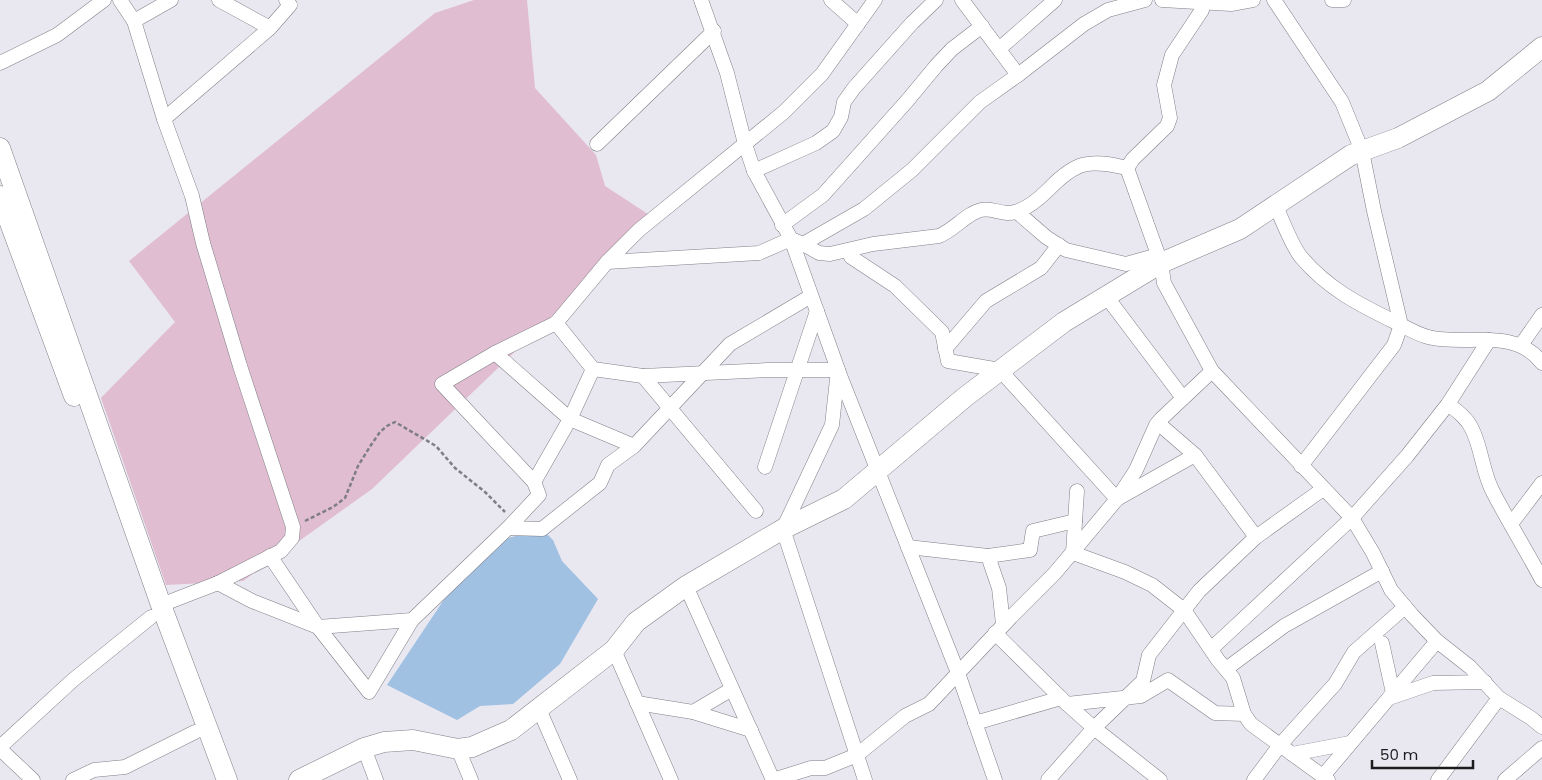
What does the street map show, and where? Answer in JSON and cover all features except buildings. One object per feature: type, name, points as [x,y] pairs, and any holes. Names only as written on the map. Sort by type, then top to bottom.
[{"type":"street","points":[[0,63],[57,35],[104,0]]},
{"type":"street","points":[[33,780],[0,748],[72,680],[156,611],[281,551],[292,538],[293,527],[240,366],[203,243],[192,196],[164,119],[134,21],[120,0]]},
{"type":"street","points":[[134,21],[171,0]]},
{"type":"street","points":[[219,0],[270,28]]},
{"type":"street","points":[[701,0],[727,73],[745,144],[754,171],[782,225],[797,242],[819,253],[830,254],[873,244],[939,236],[947,233],[979,210],[1004,214],[1017,212],[1040,198],[1064,173],[1075,167],[1093,162],[1127,168]]},
{"type":"street","points":[[270,556],[318,627],[369,692],[412,620],[508,528],[539,495],[534,482],[442,384],[495,352],[556,324],[607,262],[640,230],[784,112],[822,74],[875,0]]},
{"type":"street","points":[[754,171],[816,143],[833,131],[841,117],[844,102],[854,88],[912,23],[936,0]]},
{"type":"street","points":[[962,0],[1018,75]]},
{"type":"street","points":[[1000,49],[1054,0]]},
{"type":"street","points":[[607,262],[759,253],[797,242],[864,209],[912,170],[980,102],[1084,24],[1108,10],[1145,0]]},
{"type":"street","points":[[1162,0],[1231,4],[1253,0]]},
{"type":"street","points":[[1274,0],[1342,102],[1362,151],[1401,325],[1394,345],[1301,466]]},
{"type":"street","points":[[1332,0],[1344,0]]},
{"type":"street","points":[[1127,168],[1133,159],[1167,126],[1170,118],[1164,86],[1172,55],[1202,10],[1204,1]]},
{"type":"street","points":[[164,119],[270,28],[291,2]]},
{"type":"street","points":[[839,3],[858,24]]},
{"type":"street","points":[[782,225],[823,195],[936,66],[952,49],[982,26]]},
{"type":"street","points":[[597,144],[713,32]]},
{"type":"street","points":[[1017,212],[1046,237],[1066,250],[1126,264],[1159,259],[1240,230],[1352,155],[1398,138],[1488,91],[1542,47]]},
{"type":"street","points":[[0,148],[212,780]]},
{"type":"street","points":[[1127,168],[1159,259],[1164,283],[1212,371],[1352,518],[1382,571],[1390,590],[1405,607],[1437,641],[1485,682],[1499,698],[1542,727]]},
{"type":"street","points":[[0,196],[156,611],[227,780]]},
{"type":"street","points":[[1276,206],[1300,256],[1334,290],[1428,337],[1508,340],[1521,345],[1537,356],[1542,363]]},
{"type":"street","points":[[797,242],[812,296],[838,370],[958,673],[995,780]]},
{"type":"street","points":[[945,349],[986,301],[1041,268],[1059,245]]},
{"type":"street","points":[[851,257],[896,286],[942,332],[948,361],[1000,370],[1117,499]]},
{"type":"street","points":[[299,780],[364,748],[384,742],[413,740],[458,748],[472,747],[511,730],[614,650],[636,622],[686,586],[783,529],[844,499],[1000,370],[1064,322],[1106,296],[1159,259]]},
{"type":"street","points":[[508,528],[542,529],[600,483],[608,465],[634,446],[730,344],[812,296]]},
{"type":"street","points":[[1106,296],[1183,398]]},
{"type":"street","points":[[765,467],[817,311]]},
{"type":"street","points":[[1521,345],[1542,315]]},
{"type":"street","points":[[556,324],[593,369],[644,376],[838,370]]},
{"type":"street","points":[[1210,649],[1352,518],[1407,456],[1448,404],[1489,340]]},
{"type":"street","points":[[495,352],[570,419],[634,446]]},
{"type":"street","points":[[534,482],[570,419],[593,369]]},
{"type":"street","points":[[838,370],[832,425],[783,529],[866,780]]},
{"type":"street","points":[[686,586],[773,780],[811,768],[825,768],[857,755],[905,716],[929,704],[999,629],[1055,573],[1117,499],[1136,470],[1158,422],[1212,371]]},
{"type":"street","points":[[644,376],[756,511]]},
{"type":"street","points":[[1448,404],[1464,417],[1472,428],[1480,451],[1484,473],[1542,580]]},
{"type":"street","points":[[1158,422],[1195,455],[1256,537]]},
{"type":"street","points":[[1117,499],[1195,455]]},
{"type":"street","points":[[1511,524],[1542,483]]},
{"type":"street","points":[[1048,780],[1094,728],[1143,681],[1149,654],[1199,592],[1256,537],[1323,489]]},
{"type":"street","points":[[1073,553],[1077,491]]},
{"type":"street","points":[[908,547],[988,556],[1030,550],[1033,531],[1075,521]]},
{"type":"street","points":[[1073,553],[1125,572],[1152,585],[1184,610],[1210,649],[1233,678],[1244,714],[1251,724],[1318,776],[1350,743],[1437,641]]},
{"type":"street","points":[[988,556],[999,588],[999,629],[1064,701],[1094,728],[1160,780]]},
{"type":"street","points":[[1226,669],[1284,626],[1382,571]]},
{"type":"street","points":[[218,582],[252,601],[318,627],[412,620]]},
{"type":"street","points":[[1254,780],[1280,745],[1335,684],[1354,652],[1405,607]]},
{"type":"street","points":[[1382,642],[1390,696]]},
{"type":"street","points":[[614,650],[671,780]]},
{"type":"street","points":[[975,723],[1064,701],[1141,696],[1168,680],[1215,713],[1244,714]]},
{"type":"street","points":[[1390,696],[1433,683],[1485,682]]},
{"type":"street","points":[[693,712],[732,689]]},
{"type":"street","points":[[1438,780],[1499,698]]},
{"type":"street","points":[[638,703],[693,712],[751,730]]},
{"type":"street","points":[[539,709],[570,780]]},
{"type":"street","points":[[73,780],[94,770],[124,767],[195,732]]},
{"type":"street","points":[[1292,754],[1350,743]]},
{"type":"street","points":[[364,748],[376,780]]},
{"type":"street","points":[[458,748],[471,780]]},
{"type":"street","points":[[1505,780],[1542,748]]},
{"type":"path","points":[[293,527],[333,507],[345,498],[358,466],[371,445],[380,432],[395,422],[436,446],[455,468],[485,492],[504,512],[508,528]]},
{"type":"shaded area","points":[[474,0],[527,0],[535,88],[596,155],[605,186],[654,218],[372,489],[243,581],[166,585],[101,398],[175,322],[129,261],[435,13]]},
{"type":"water","points":[[542,529],[553,540],[562,561],[598,599],[560,664],[513,704],[480,706],[457,720],[387,685],[463,571],[493,542]]}]
